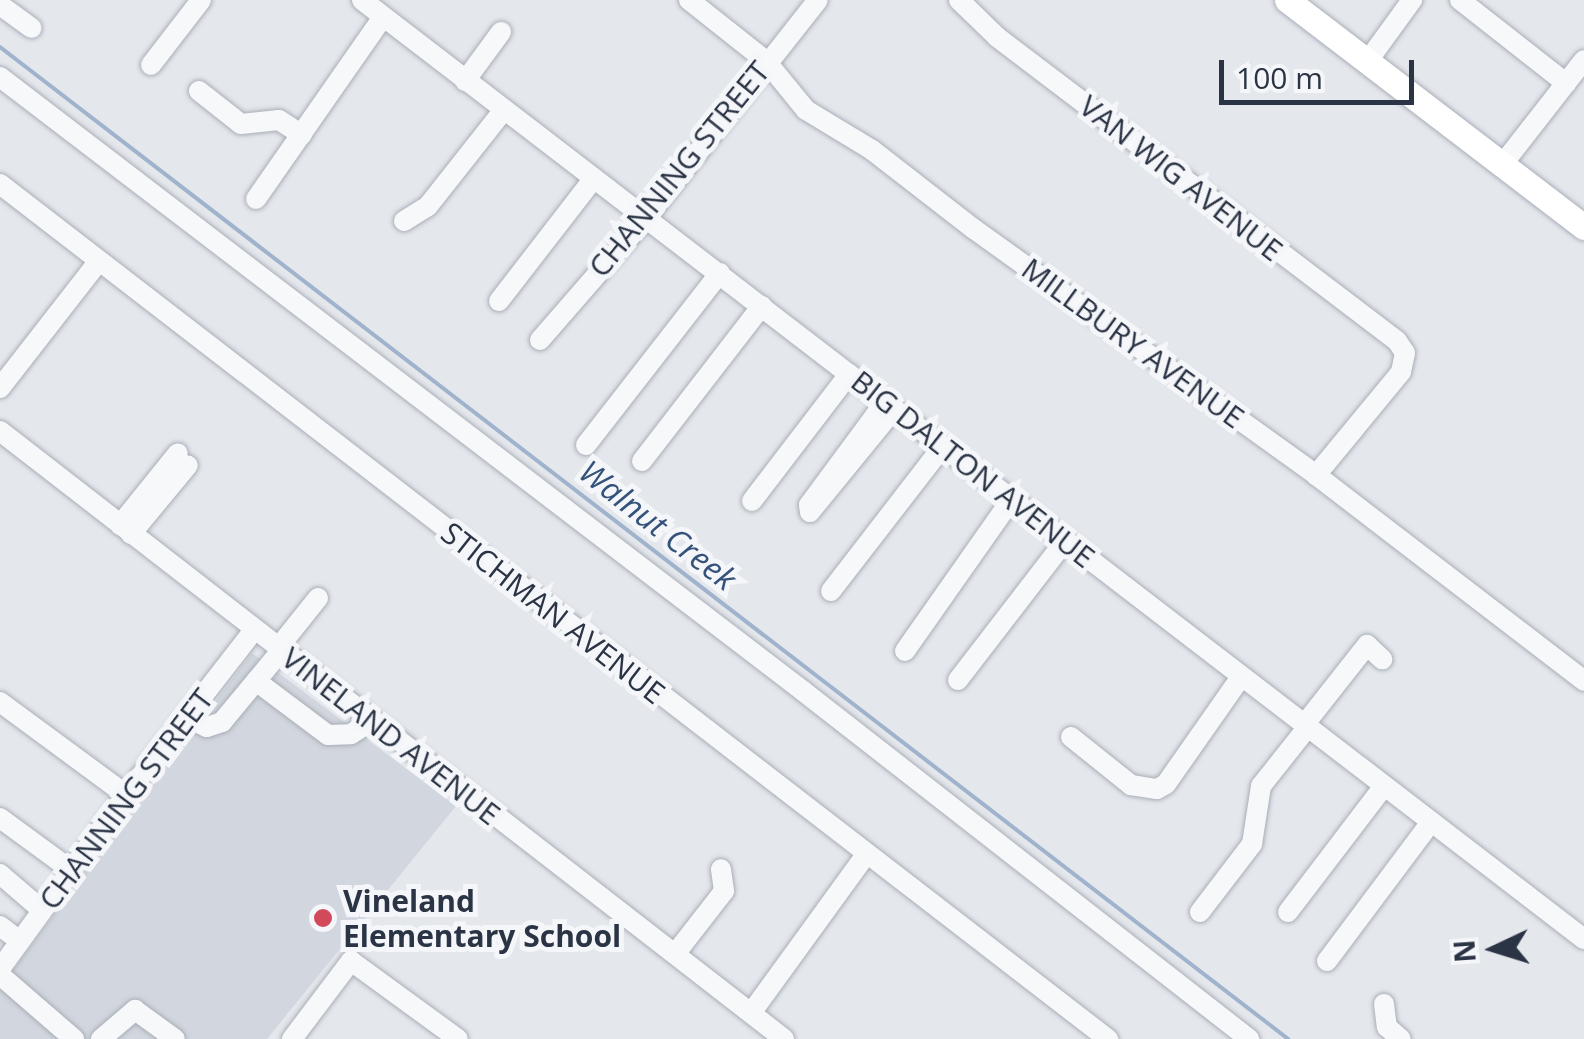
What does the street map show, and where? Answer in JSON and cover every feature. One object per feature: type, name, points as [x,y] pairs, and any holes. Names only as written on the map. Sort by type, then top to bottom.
[{"type":"main road","points":[[1287,0],[1584,227]]},
{"type":"street","points":[[150,65],[202,0]]},
{"type":"street","name":"BIG DALTON AVENUE","points":[[362,0],[1241,677],[1581,931]]},
{"type":"street","name":"MILLBURY AVENUE","points":[[690,0],[766,61],[806,110],[872,150],[974,229],[1316,475],[1584,681]]},
{"type":"street","name":"CHANNING STREET","points":[[540,340],[646,217],[818,0]]},
{"type":"street","name":"VAN WIG AVENUE","points":[[958,0],[997,37],[1397,342],[1406,353],[1400,372],[1316,475]]},
{"type":"street","points":[[1366,62],[1412,0]]},
{"type":"street","points":[[1460,0],[1566,83]]},
{"type":"street","points":[[0,5],[32,28]]},
{"type":"street","points":[[256,199],[302,135],[318,104],[360,54],[376,50],[389,21]]},
{"type":"street","points":[[464,81],[501,32]]},
{"type":"street","points":[[1502,165],[1584,60]]},
{"type":"street","points":[[0,77],[802,690],[1249,1039]]},
{"type":"street","points":[[199,91],[241,124],[278,120],[302,135]]},
{"type":"street","points":[[404,220],[428,206],[503,111]]},
{"type":"street","points":[[499,301],[594,178]]},
{"type":"street","name":"STICHMAN AVENUE","points":[[0,184],[1108,1039]]},
{"type":"street","points":[[0,388],[98,262]]},
{"type":"street","points":[[586,445],[720,274]]},
{"type":"street","points":[[642,461],[762,306]]},
{"type":"street","points":[[752,501],[849,374]]},
{"type":"street","points":[[889,406],[818,507],[809,511],[889,406]]},
{"type":"street","name":"VINELAND AVENUE","points":[[0,431],[784,1039]]},
{"type":"street","points":[[831,591],[942,446]]},
{"type":"street","points":[[126,529],[183,459]]},
{"type":"street","points":[[905,651],[1012,499]]},
{"type":"street","points":[[958,680],[1066,540]]},
{"type":"street","points":[[187,717],[208,727],[222,722],[318,598]]},
{"type":"street","name":"CHANNING STREET","points":[[0,972],[71,870],[254,630]]},
{"type":"street","points":[[1200,912],[1252,844],[1261,786],[1367,645],[1382,660]]},
{"type":"street","points":[[1071,737],[1131,785],[1157,789],[1166,784],[1241,677]]},
{"type":"street","points":[[256,681],[328,735],[351,734],[372,721]]},
{"type":"street","points":[[0,702],[126,796]]},
{"type":"street","points":[[1288,912],[1384,786]]},
{"type":"street","points":[[0,818],[71,870]]},
{"type":"street","points":[[1327,961],[1431,822]]},
{"type":"street","points":[[751,1013],[866,855]]},
{"type":"street","points":[[675,954],[724,891],[722,869]]},
{"type":"street","points":[[0,874],[42,910]]},
{"type":"street","points":[[0,926],[20,941]]},
{"type":"street","points":[[292,1039],[351,960],[458,1039]]},
{"type":"street","points":[[0,972],[74,1039]]},
{"type":"street","points":[[1384,1004],[1387,1026],[1402,1039]]},
{"type":"street","points":[[102,1039],[134,1010],[176,1039]]},
{"type":"shaded area","points":[[252,653],[456,806],[267,1039],[0,1039],[0,987]]},
{"type":"waterway","name":"Walnut Creek","points":[[0,47],[1288,1039]]},
{"type":"place","name":"Vineland Elementary School","points":[[323,918]]}]
